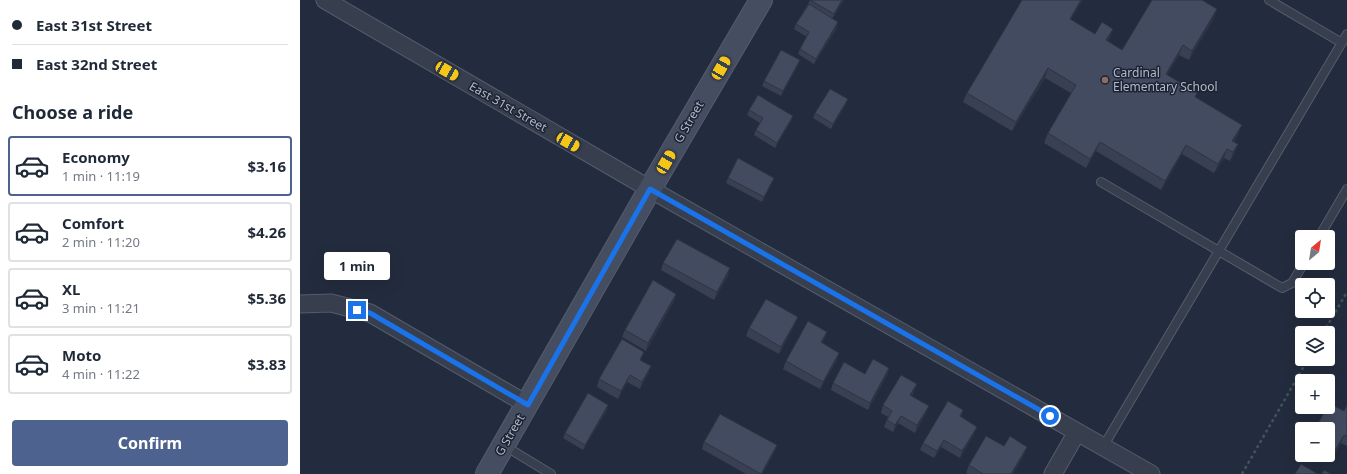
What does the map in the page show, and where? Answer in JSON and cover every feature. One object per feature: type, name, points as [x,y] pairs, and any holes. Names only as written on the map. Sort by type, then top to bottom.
[{"type":"main road","name":"G Street","points":[[487,474],[528,405],[650,189],[761,0]]},
{"type":"street","name":"East 31st Street","points":[[325,0],[650,189],[1151,474]]},
{"type":"street","points":[[300,304],[332,303],[370,313],[528,405]]},
{"type":"street","points":[[1053,474],[1078,432]]},
{"type":"lane","points":[[1269,0],[1342,43]]},
{"type":"lane","points":[[1103,447],[1347,34]]},
{"type":"lane","points":[[1101,182],[1282,288],[1292,283],[1300,270]]},
{"type":"lane","points":[[1323,230],[1347,189]]},
{"type":"lane","points":[[504,445],[551,474]]},
{"type":"path","points":[[1327,326],[1347,292]]},
{"type":"path","points":[[1242,474],[1304,366]]},
{"type":"building","points":[[810,0],[842,0],[834,14]]},
{"type":"building","points":[[1022,0],[1081,0],[1070,19],[1095,34],[1102,22],[1113,29],[1106,40],[1122,50],[1152,0],[1202,0],[1217,9],[1192,51],[1183,45],[1166,74],[1197,93],[1195,97],[1242,125],[1232,141],[1238,144],[1233,152],[1227,149],[1218,164],[1186,145],[1165,181],[1100,142],[1090,159],[1048,133],[1076,85],[1048,68],[1016,122],[967,93]]},
{"type":"building","points":[[809,4],[838,22],[816,59],[800,49],[809,32],[796,24]]},
{"type":"building","points":[[781,50],[800,60],[783,91],[764,81]]},
{"type":"building","points":[[830,89],[848,99],[833,124],[815,113]]},
{"type":"building","points":[[758,95],[793,116],[777,143],[756,130],[763,118],[749,110]]},
{"type":"building","points":[[738,158],[774,178],[764,197],[728,178]]},
{"type":"building","points":[[677,239],[730,268],[717,292],[663,263]]},
{"type":"building","points":[[653,280],[676,294],[648,343],[625,330]]},
{"type":"building","points":[[766,299],[798,317],[781,347],[749,328]]},
{"type":"building","points":[[808,321],[827,332],[821,342],[839,353],[823,382],[786,361]]},
{"type":"building","points":[[622,339],[644,352],[640,360],[651,366],[642,382],[630,375],[621,391],[599,379]]},
{"type":"building","points":[[873,359],[889,368],[870,403],[833,383],[844,362],[865,374]]},
{"type":"building","points":[[901,375],[917,384],[910,395],[929,406],[917,425],[901,416],[895,425],[887,420],[892,411],[883,405]]},
{"type":"building","points":[[588,393],[608,405],[585,445],[565,433]]},
{"type":"building","points":[[948,401],[963,410],[960,416],[977,427],[962,451],[944,440],[937,451],[923,443]]},
{"type":"building","points":[[1347,405],[1347,437],[1344,435],[1335,451],[1335,422],[1319,422],[1323,414],[1335,414],[1335,406],[1344,411]]},
{"type":"building","points":[[720,414],[777,445],[761,474],[704,442]]},
{"type":"building","points":[[986,436],[1004,446],[1010,436],[1027,447],[1011,474],[983,474],[969,465]]},
{"type":"building","points":[[1301,464],[1318,474],[1295,474]]},
{"type":"building","points":[[1324,470],[1331,474],[1322,474]]},
{"type":"place","name":"Cardinal Elementary School","points":[[1105,80]]},
{"type":"route","points":[[357,310],[370,313],[528,405],[650,189],[1050,416]]}]
